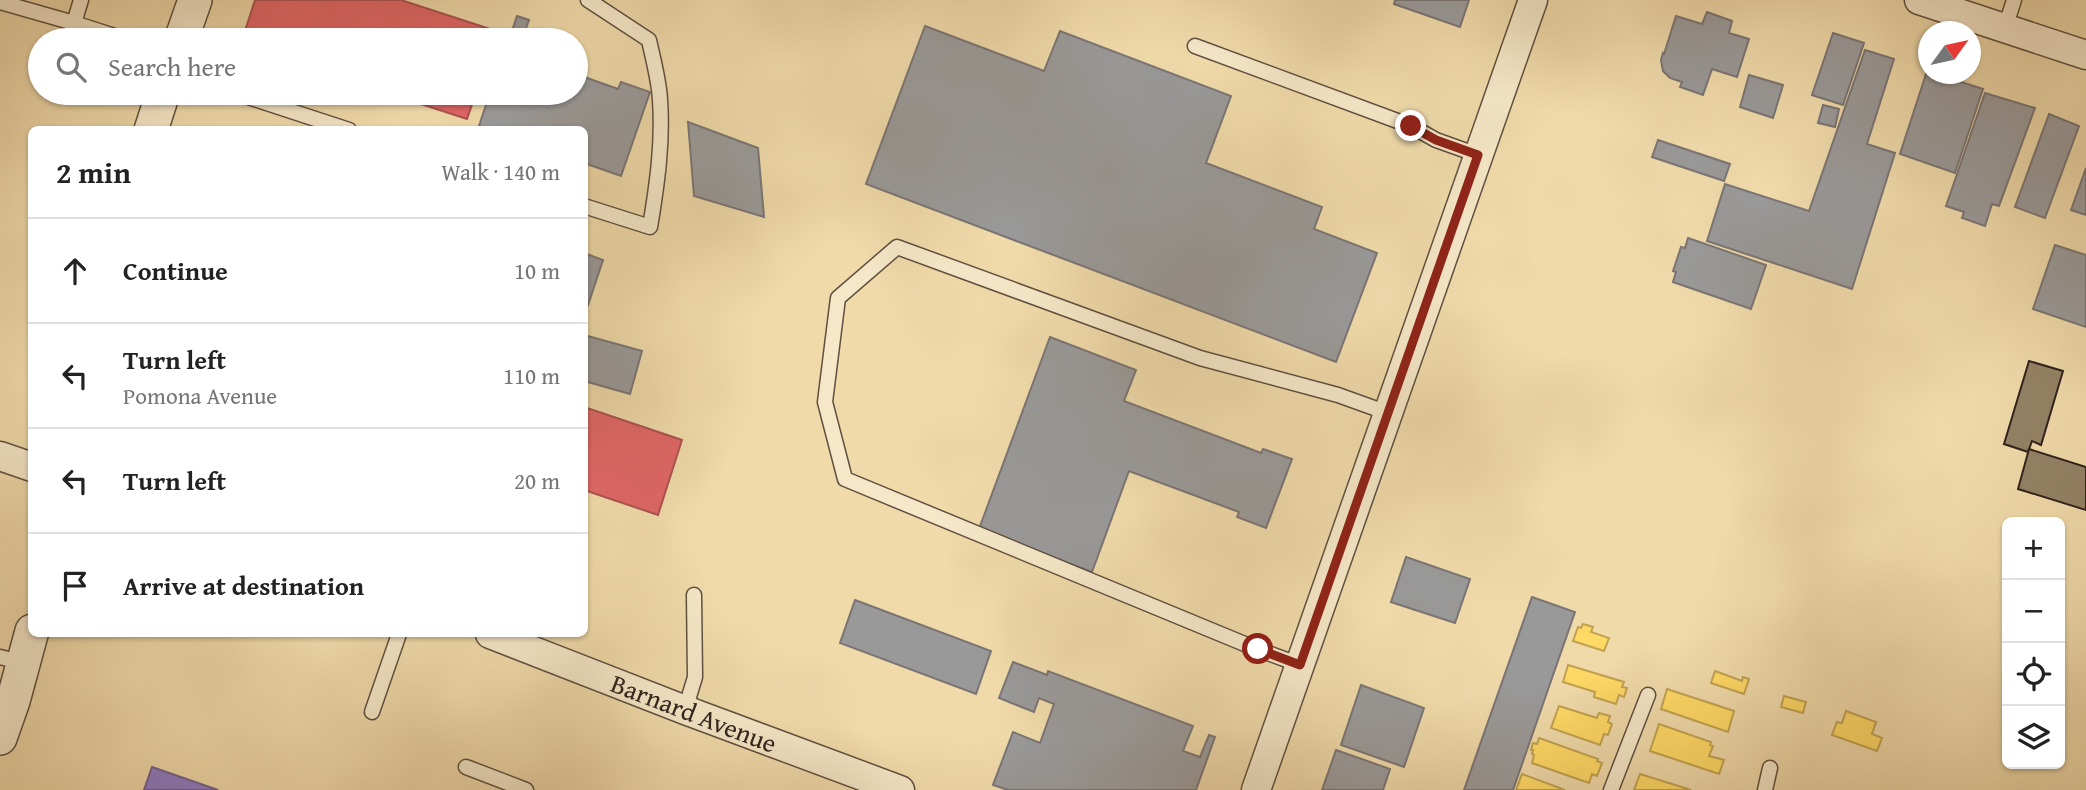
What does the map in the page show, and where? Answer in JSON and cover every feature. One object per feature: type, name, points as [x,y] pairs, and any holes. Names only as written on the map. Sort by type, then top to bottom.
[{"type":"street","points":[[185,28],[195,0]]},
{"type":"street","points":[[1256,790],[1532,0]]},
{"type":"street","points":[[1919,0],[2086,55]]},
{"type":"street","points":[[152,126],[159,105]]},
{"type":"street","points":[[0,456],[28,466]]},
{"type":"street","points":[[0,738],[12,660],[28,637]]},
{"type":"street","name":"Barnard Avenue","points":[[498,637],[900,790]]},
{"type":"lane","points":[[74,23],[81,0]]},
{"type":"lane","points":[[588,0],[649,40],[660,97],[658,177],[650,227],[588,207]]},
{"type":"lane","points":[[2005,28],[2014,0]]},
{"type":"lane","points":[[0,2],[90,28]]},
{"type":"lane","points":[[1195,46],[1411,126],[1436,140],[1478,155]]},
{"type":"lane","points":[[273,105],[337,126]]},
{"type":"lane","points":[[1300,665],[845,479],[825,402],[838,298],[897,247],[1200,358],[1338,395],[1388,413]]},
{"type":"lane","points":[[685,710],[695,677],[694,595]]},
{"type":"lane","points":[[372,712],[398,637]]},
{"type":"lane","points":[[1611,790],[1648,695]]},
{"type":"lane","points":[[466,767],[526,790]]},
{"type":"lane","points":[[1765,790],[1770,768]]},
{"type":"building: Homes","points":[[1583,624],[1593,627],[1591,632],[1609,638],[1604,651],[1573,641],[1578,627],[1581,628]]},
{"type":"building: Homes","points":[[1568,665],[1624,682],[1622,687],[1627,688],[1624,697],[1619,695],[1616,704],[1594,697],[1595,692],[1563,682]]},
{"type":"building: Homes","points":[[1715,671],[1742,681],[1743,677],[1749,679],[1744,694],[1711,683]]},
{"type":"building: Homes","points":[[1667,689],[1734,711],[1728,732],[1661,709]]},
{"type":"building: Homes","points":[[1784,696],[1806,702],[1803,713],[1781,707]]},
{"type":"building: Homes","points":[[1559,706],[1597,718],[1599,713],[1610,716],[1608,722],[1612,724],[1608,735],[1604,734],[1600,745],[1551,728]]},
{"type":"building: Homes","points":[[1846,711],[1876,722],[1872,734],[1882,738],[1877,751],[1832,735],[1837,722],[1842,723]]},
{"type":"building: Homes","points":[[1659,724],[1711,742],[1710,745],[1713,746],[1709,756],[1724,760],[1719,774],[1650,751]]},
{"type":"building: Homes","points":[[1539,738],[1598,759],[1597,761],[1602,763],[1597,776],[1592,774],[1589,783],[1532,763],[1534,755],[1531,750],[1533,743],[1537,744]]},
{"type":"building: Homes","points":[[1522,774],[1565,790],[1516,790]]},
{"type":"building: Homes","points":[[1640,774],[1691,790],[1634,790]]},
{"type":"building: Shops","points":[[255,0],[401,0],[487,28],[246,28]]},
{"type":"building: Shops","points":[[424,105],[472,105],[467,119]]},
{"type":"building: Shops","points":[[588,408],[682,440],[658,515],[588,491]]},
{"type":"building: Offices","points":[[152,767],[218,790],[144,790]]},
{"type":"building: Industry","points":[[1395,0],[1469,0],[1460,27],[1394,4]]},
{"type":"building: Industry","points":[[1707,12],[1732,21],[1729,33],[1749,39],[1737,77],[1712,69],[1703,95],[1680,87],[1682,82],[1670,78],[1663,71],[1661,60],[1676,16],[1702,24]]},
{"type":"building: Industry","points":[[517,16],[529,20],[526,28],[513,28]]},
{"type":"building: Industry","points":[[925,26],[1044,71],[1060,31],[1231,96],[1206,163],[1322,207],[1314,229],[1377,253],[1336,362],[866,184]]},
{"type":"building: Industry","points":[[1833,33],[1864,43],[1843,105],[1812,95]]},
{"type":"building: Industry","points":[[1865,50],[1894,59],[1867,144],[1895,153],[1852,289],[1707,241],[1725,184],[1809,211]]},
{"type":"building: Industry","points":[[1749,75],[1783,85],[1773,118],[1740,107]]},
{"type":"building: Industry","points":[[588,78],[618,89],[621,82],[650,92],[621,176],[588,164],[588,126],[479,126],[486,105],[588,105]]},
{"type":"building: Industry","points":[[1923,84],[1967,84],[1983,89],[1955,173],[1900,154]]},
{"type":"building: Industry","points":[[1985,93],[2035,108],[1999,206],[1992,204],[1985,226],[1962,218],[1964,212],[1946,206]]},
{"type":"building: Industry","points":[[1823,105],[1839,109],[1835,127],[1818,123]]},
{"type":"building: Industry","points":[[2049,114],[2079,126],[2045,218],[2015,207]]},
{"type":"building: Industry","points":[[688,122],[758,148],[764,217],[694,196]]},
{"type":"building: Industry","points":[[1658,140],[1730,164],[1724,181],[1652,157]]},
{"type":"building: Industry","points":[[2086,168],[2086,215],[2071,210]]},
{"type":"building: Industry","points":[[1688,238],[1766,265],[1751,309],[1673,282],[1676,272],[1673,271],[1681,247],[1685,248]]},
{"type":"building: Industry","points":[[2055,245],[2086,255],[2086,327],[2033,309]]},
{"type":"building: Industry","points":[[588,254],[603,260],[588,305]]},
{"type":"building: Industry","points":[[588,336],[642,351],[630,394],[588,382]]},
{"type":"building: Industry","points":[[1050,337],[1136,370],[1124,401],[1261,453],[1263,449],[1292,459],[1266,528],[1237,517],[1239,512],[1129,471],[1092,572],[979,529]]},
{"type":"building: Industry","points":[[1406,557],[1470,579],[1455,623],[1391,602]]},
{"type":"building: Industry","points":[[1532,597],[1575,612],[1513,790],[1464,790]]},
{"type":"building: Industry","points":[[855,600],[991,651],[976,694],[840,643]]},
{"type":"building: Industry","points":[[1013,662],[1047,675],[1048,671],[1193,726],[1183,751],[1200,757],[1209,735],[1215,737],[1196,790],[1008,790],[993,785],[1013,732],[1040,743],[1054,704],[1039,698],[1034,712],[999,698]]},
{"type":"building: Industry","points":[[1361,685],[1424,708],[1404,767],[1341,745]]},
{"type":"building: Industry","points":[[1336,750],[1390,769],[1383,790],[1322,790]]},
{"type":"building: Other","points":[[2029,361],[2063,371],[2041,445],[2032,441],[2028,452],[2004,444]]},
{"type":"building: Other","points":[[2029,449],[2086,467],[2086,510],[2018,489]]},
{"type":"route","points":[[1258,649],[1300,665],[1478,155],[1436,140],[1411,126]]}]
